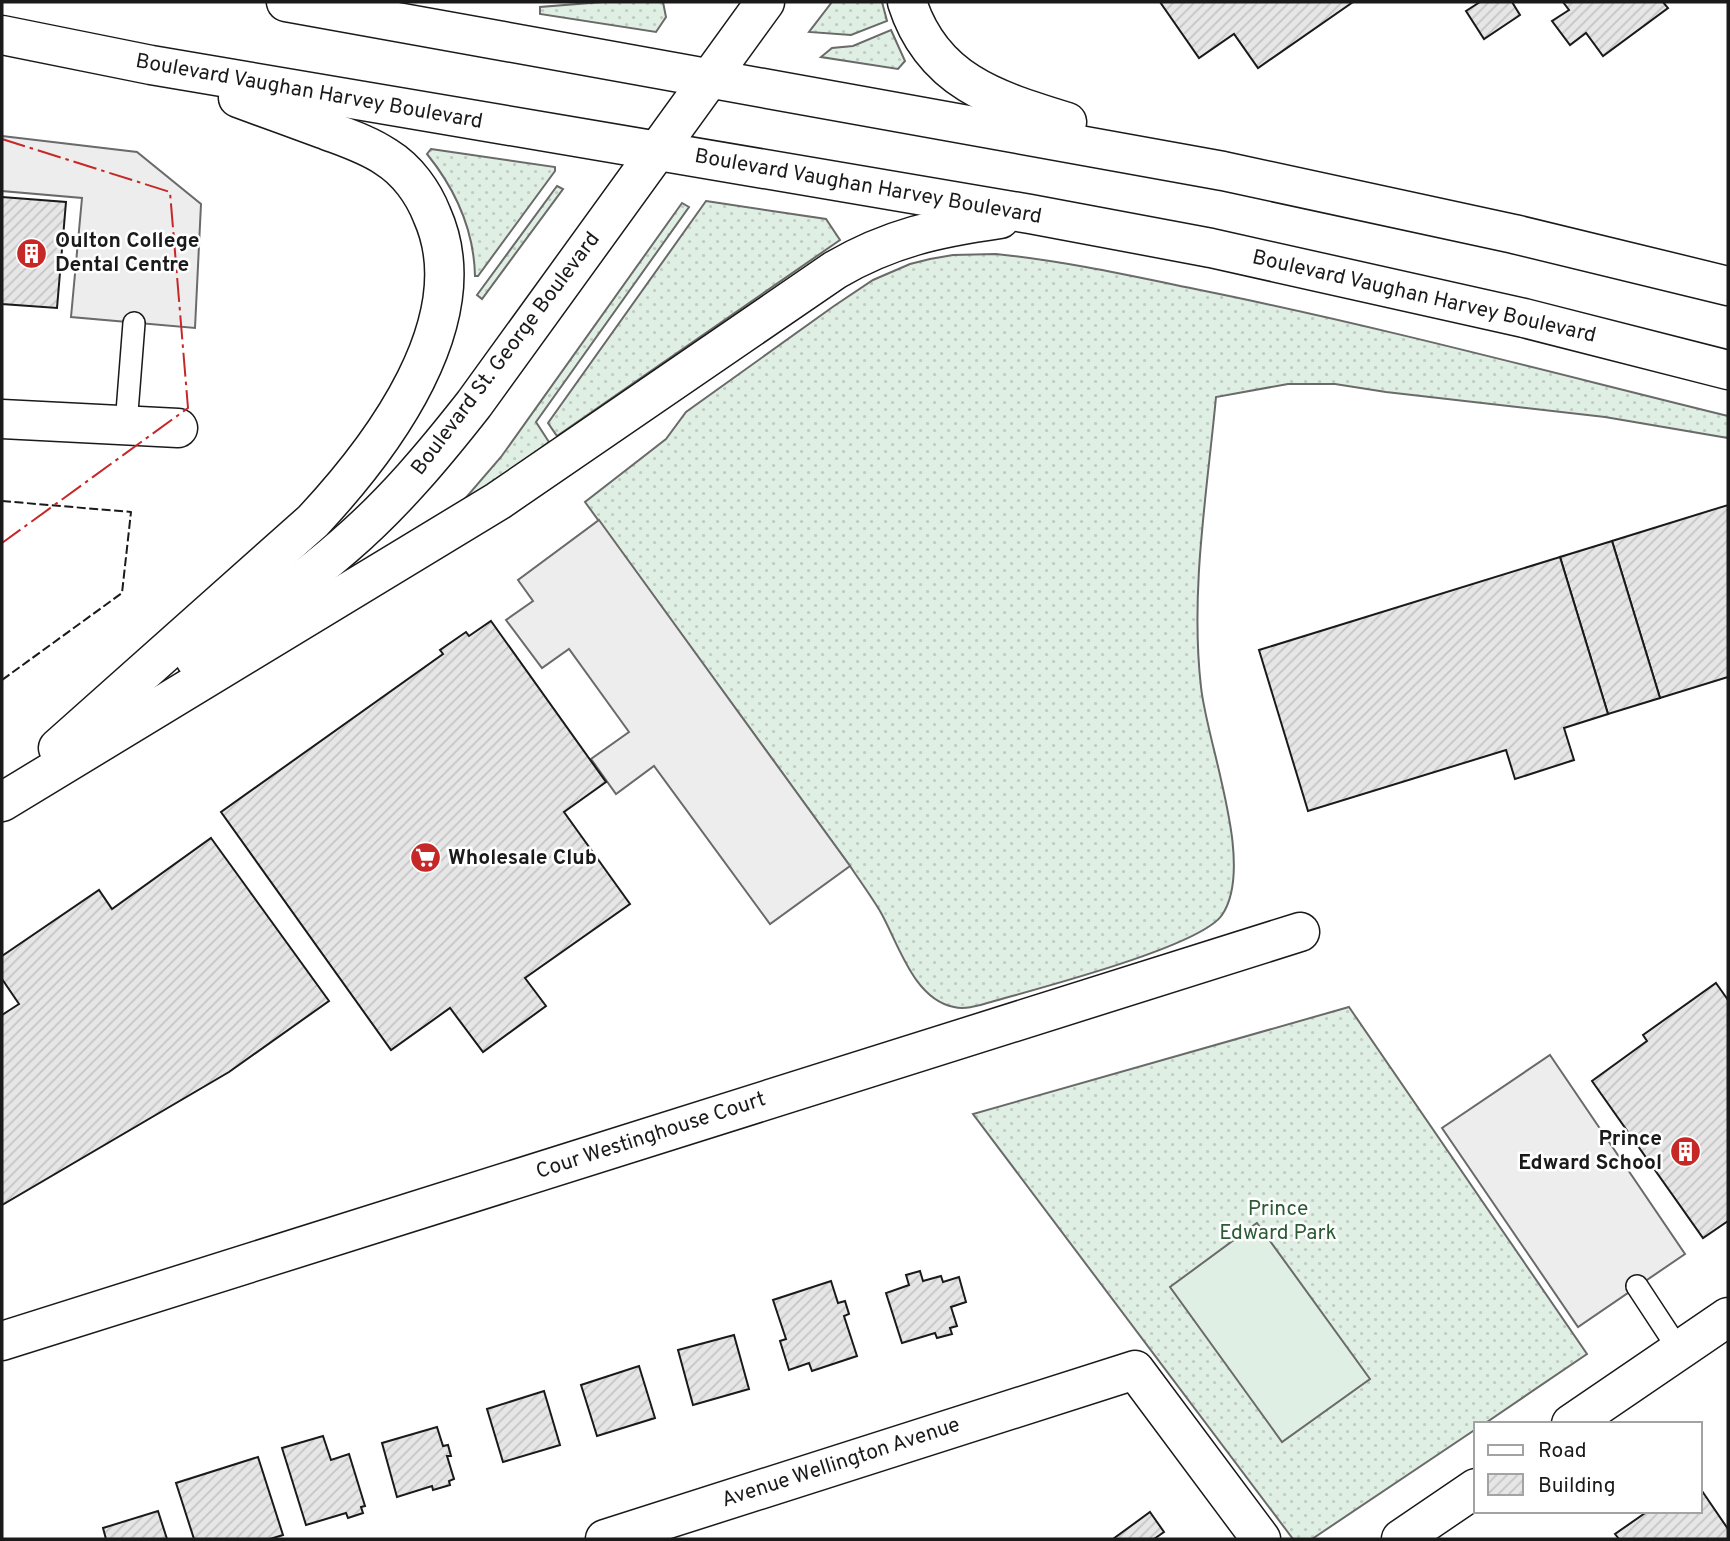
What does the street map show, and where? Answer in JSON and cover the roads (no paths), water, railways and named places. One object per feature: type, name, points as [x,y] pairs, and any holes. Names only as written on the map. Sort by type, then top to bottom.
[{"type":"main road","points":[[286,2],[1223,171],[1514,234],[1728,286]]},
{"type":"main road","name":"Boulevard St. George Boulevard","points":[[2,800],[312,572],[346,545],[400,494],[474,404],[765,2]]},
{"type":"main road","points":[[906,2],[919,34],[932,52],[965,83],[1030,111],[1223,171]]},
{"type":"main road","name":"Boulevard Vaughan Harvey Boulevard","points":[[2,35],[150,65],[1030,214],[1211,248],[1524,318],[1728,370]]},
{"type":"main road","points":[[2,800],[313,521],[370,455],[406,398],[428,351],[438,321],[444,277],[439,229],[426,201],[410,178],[388,158],[363,144],[150,65]]},
{"type":"main road","points":[[2,800],[498,501],[835,270],[858,257],[913,235],[1030,214]]},
{"type":"main road","points":[[2,419],[178,428]]},
{"type":"main road","name":"Cour Westinghouse Court","points":[[2,1341],[1300,932]]},
{"type":"main road","points":[[1574,1422],[1728,1317]]},
{"type":"main road","name":"Avenue Wellington Avenue","points":[[613,1538],[1078,1386],[1135,1370],[1261,1539]]},
{"type":"main road","points":[[1401,1539],[1474,1489]]},
{"type":"lane","points":[[126,425],[134,323]]},
{"type":"lane","points":[[1637,1286],[1679,1350]]},
{"type":"place","name":"Oulton College Dental Centre","points":[[32,253]]},
{"type":"place","name":"Wholesale Club","points":[[425,858]]},
{"type":"place","name":"Prince Edward School","points":[[1685,1151]]},
{"type":"park label","name":"Prince Edward Park","points":[[1278,1221]]}]
